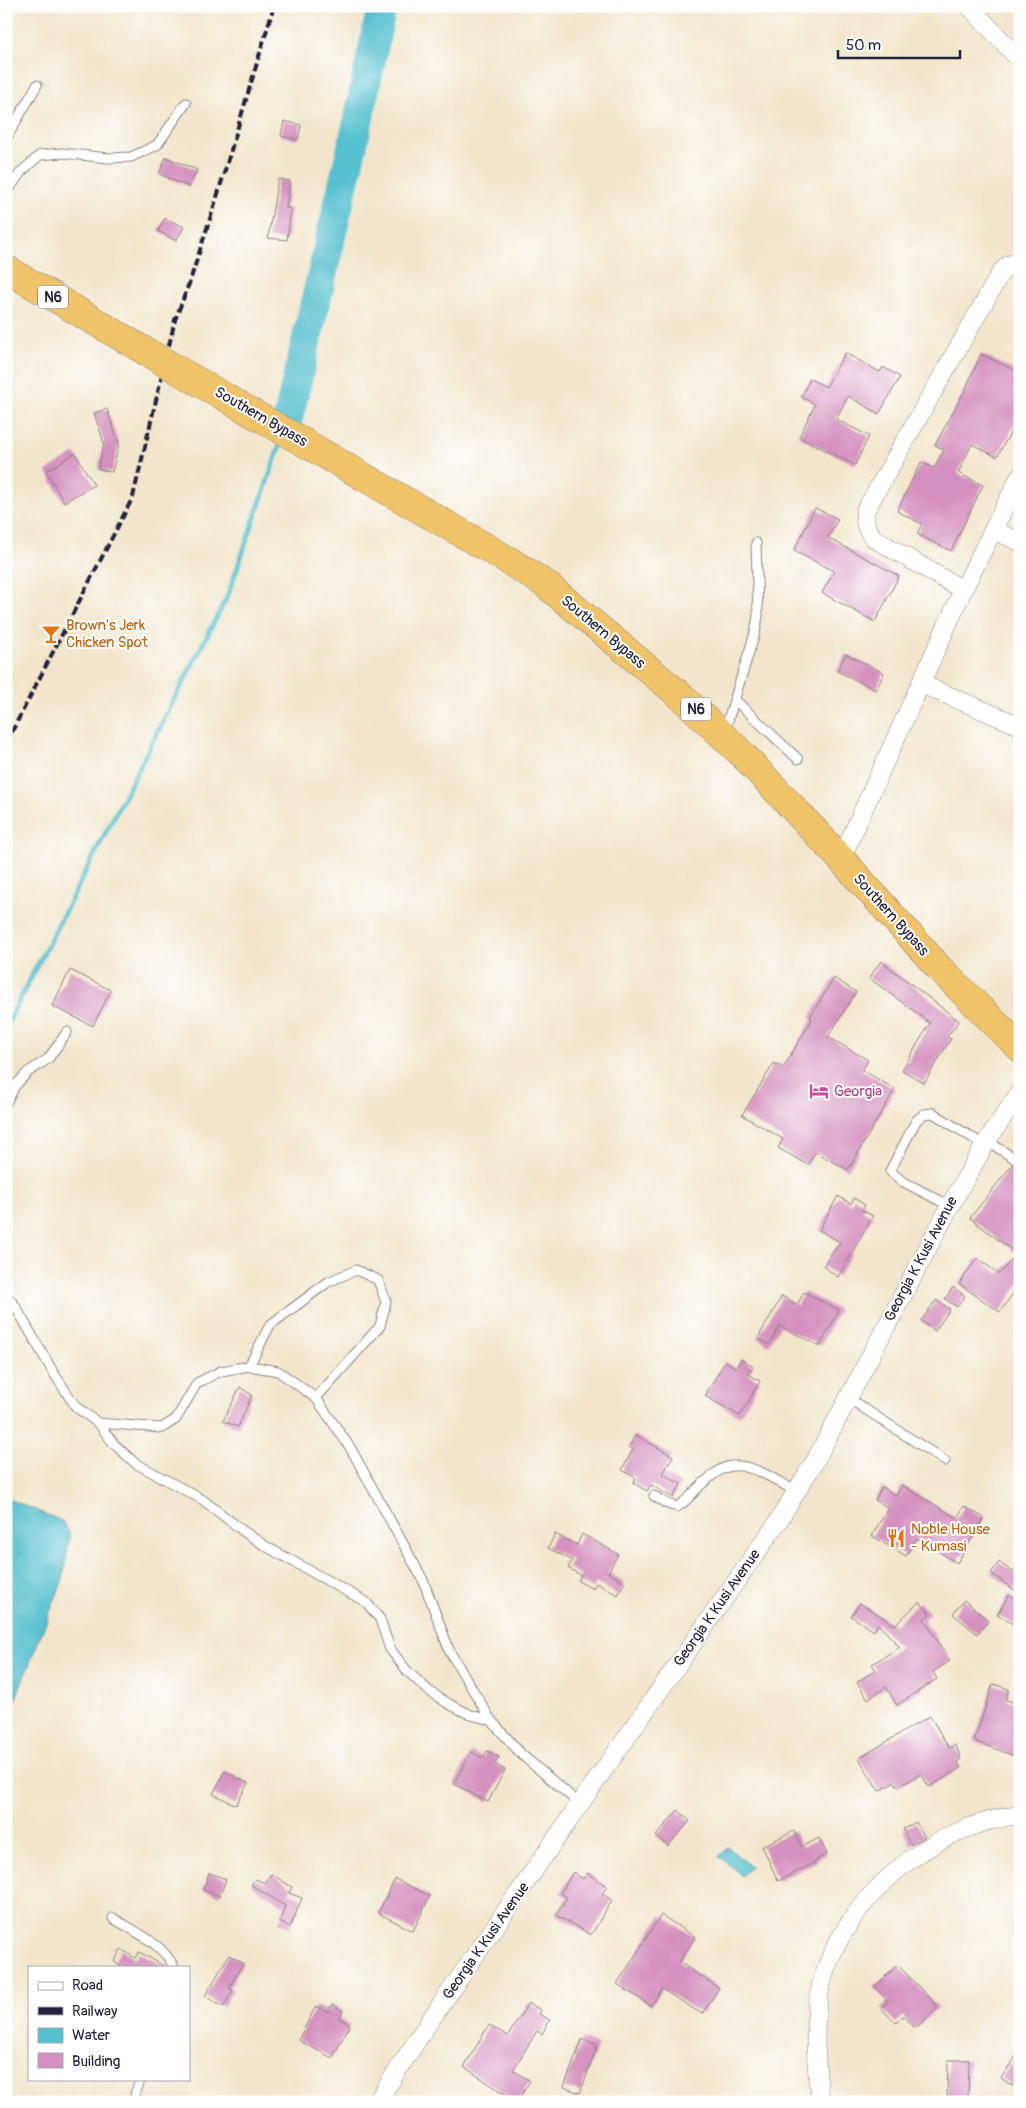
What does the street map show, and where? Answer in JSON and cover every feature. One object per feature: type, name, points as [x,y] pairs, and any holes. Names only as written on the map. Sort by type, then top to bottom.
[{"type":"highway","name":"Southern Bypass","points":[[6,269],[503,557],[544,583],[682,697],[723,735],[841,859],[939,968],[1020,1048]]},
{"type":"highway","name":"Southern Bypass","points":[[6,283],[100,325]]},
{"type":"street","points":[[969,6],[1020,60]]},
{"type":"street","points":[[963,590],[875,539],[867,531],[864,520],[866,511],[1002,271],[1008,265],[1020,262]]},
{"type":"street","points":[[841,859],[963,590],[1020,476]]},
{"type":"street","points":[[993,530],[1020,542]]},
{"type":"street","points":[[921,684],[1020,726]]},
{"type":"street","name":"Georgia K Kusi Avenue","points":[[377,2102],[580,1804],[776,1523],[815,1461],[950,1206],[986,1143],[1020,1092]]},
{"type":"street","points":[[820,2102],[815,2051],[816,2015],[822,1984],[834,1951],[858,1908],[899,1868],[957,1831],[1020,1815]]},
{"type":"lane","points":[[6,139],[37,85]]},
{"type":"lane","points":[[6,194],[20,172],[40,155],[62,153],[108,158],[131,157],[157,145],[186,103]]},
{"type":"lane","points":[[723,735],[750,652],[758,616],[756,543]]},
{"type":"lane","points":[[735,700],[798,759]]},
{"type":"lane","points":[[6,1103],[15,1086],[28,1072],[48,1060],[67,1032]]},
{"type":"lane","points":[[950,1206],[902,1181],[890,1171],[916,1121],[924,1114],[934,1113],[1020,1162]]},
{"type":"lane","points":[[249,1366],[270,1325],[328,1282],[356,1270],[378,1280],[386,1302],[380,1326],[316,1398]]},
{"type":"lane","points":[[6,1296],[14,1304],[53,1372],[76,1407],[98,1423],[114,1444],[135,1463],[203,1500],[242,1531],[267,1547],[366,1602],[380,1619],[390,1649],[408,1672],[428,1691],[470,1715],[491,1720]]},
{"type":"lane","points":[[98,1423],[162,1428],[176,1419],[197,1383],[221,1371],[249,1366],[278,1371],[316,1398],[350,1449],[423,1580],[450,1652],[491,1720],[522,1755],[580,1804]]},
{"type":"lane","points":[[848,1398],[945,1461]]},
{"type":"lane","points":[[654,1496],[667,1504],[677,1507],[687,1501],[700,1486],[717,1472],[732,1466],[766,1474],[795,1491]]},
{"type":"lane","points":[[114,1918],[168,1954],[174,1966]]},
{"type":"lane","points":[[134,2102],[141,2080]]},
{"type":"water","points":[[6,1498],[62,1521],[70,1534],[63,1579],[6,1723]]},
{"type":"water","points":[[728,1847],[751,1867],[742,1876],[719,1856]]},
{"type":"building","points":[[284,121],[301,125],[298,140],[281,136]]},
{"type":"building","points":[[166,157],[197,170],[189,187],[159,174]]},
{"type":"building","points":[[278,179],[290,181],[286,208],[291,209],[287,240],[268,238]]},
{"type":"building","points":[[165,218],[184,227],[176,241],[158,231]]},
{"type":"building","points":[[845,353],[880,372],[883,367],[900,377],[879,414],[848,396],[836,419],[869,436],[855,465],[799,437],[815,404],[801,397],[810,379],[826,387]]},
{"type":"building","points":[[981,354],[1020,373],[1020,415],[997,457],[972,444],[958,473],[983,485],[951,551],[917,534],[922,524],[897,511],[921,462],[934,468],[944,450],[935,445],[965,390]]},
{"type":"building","points":[[107,409],[119,444],[112,472],[98,469],[104,443],[94,413]]},
{"type":"building","points":[[75,453],[94,485],[64,502],[46,471]]},
{"type":"building","points":[[815,508],[838,519],[828,538],[899,576],[875,622],[822,593],[834,571],[794,551]]},
{"type":"building","points":[[846,654],[884,673],[876,690],[837,671]]},
{"type":"building","points":[[881,961],[959,1021],[947,1037],[951,1039],[924,1083],[902,1070],[930,1023],[869,978]]},
{"type":"building","points":[[70,970],[111,990],[93,1026],[52,1006]]},
{"type":"building","points":[[834,978],[856,992],[828,1037],[868,1060],[862,1070],[895,1089],[848,1170],[815,1152],[808,1165],[778,1148],[783,1139],[742,1115],[774,1063],[783,1068],[812,1019],[810,1017]]},
{"type":"building","points":[[1012,1165],[1020,1168],[1020,1283],[1000,1312],[959,1284],[977,1258],[999,1274],[1017,1254],[970,1218]]},
{"type":"building","points":[[838,1196],[851,1204],[854,1198],[865,1205],[862,1210],[873,1216],[838,1277],[823,1266],[840,1242],[819,1230]]},
{"type":"building","points":[[953,1287],[965,1296],[957,1307],[945,1299]]},
{"type":"building","points":[[804,1292],[839,1310],[820,1346],[780,1326],[769,1345],[758,1338],[782,1296],[797,1305]]},
{"type":"building","points":[[936,1300],[950,1309],[935,1331],[921,1321]]},
{"type":"building","points":[[741,1359],[753,1366],[748,1374],[760,1381],[740,1416],[705,1396],[725,1361],[736,1368]]},
{"type":"building","points":[[240,1387],[252,1395],[238,1427],[223,1421]]},
{"type":"building","points":[[635,1435],[673,1456],[663,1474],[681,1484],[673,1498],[651,1485],[647,1491],[633,1483],[636,1478],[622,1470],[633,1449],[629,1447]]},
{"type":"building","points":[[902,1485],[957,1518],[964,1506],[984,1518],[957,1563],[917,1538],[906,1556],[872,1536],[888,1508],[875,1500],[882,1487],[896,1496]]},
{"type":"building","points":[[555,1534],[577,1545],[582,1534],[618,1554],[608,1573],[625,1582],[618,1595],[596,1583],[593,1589],[578,1581],[581,1575],[568,1568],[572,1560],[548,1548]]},
{"type":"building","points":[[999,1562],[1020,1577],[1020,1582],[1014,1590],[991,1573]]},
{"type":"building","points":[[1009,1595],[1020,1601],[1020,1628],[997,1615]]},
{"type":"building","points":[[964,1600],[989,1621],[977,1634],[953,1614]]},
{"type":"building","points":[[919,1602],[930,1613],[924,1619],[950,1661],[933,1672],[937,1679],[897,1705],[886,1687],[868,1699],[857,1682],[876,1670],[872,1664],[900,1647],[878,1624],[874,1631],[851,1616],[860,1603],[895,1625]]},
{"type":"building","points":[[993,1684],[1009,1689],[1006,1700],[1020,1704],[1020,1758],[974,1741]]},
{"type":"building","points":[[930,1716],[949,1748],[955,1745],[960,1755],[960,1760],[957,1762],[961,1768],[929,1787],[921,1774],[898,1787],[895,1782],[879,1791],[859,1758]]},
{"type":"building","points":[[487,1751],[499,1757],[495,1764],[505,1770],[488,1802],[454,1784],[471,1752],[483,1758]]},
{"type":"building","points":[[225,1771],[248,1783],[236,1805],[213,1794]]},
{"type":"building","points":[[678,1810],[690,1821],[668,1846],[656,1836]]},
{"type":"building","points":[[916,1822],[925,1837],[911,1845],[903,1829]]},
{"type":"building","points":[[794,1831],[802,1847],[819,1838],[827,1854],[817,1859],[818,1861],[778,1881],[762,1846]]},
{"type":"building","points":[[573,1872],[583,1879],[587,1873],[607,1886],[602,1894],[612,1900],[591,1935],[556,1915],[567,1897],[560,1893]]},
{"type":"building","points":[[209,1873],[226,1879],[220,1896],[203,1890]]},
{"type":"building","points":[[271,1874],[292,1887],[289,1893],[302,1898],[290,1927],[279,1922],[285,1906],[251,1885],[255,1879],[265,1883]]},
{"type":"building","points":[[395,1879],[430,1896],[413,1931],[378,1913]]},
{"type":"building","points":[[661,1915],[695,1937],[679,1962],[719,1988],[702,2014],[662,1989],[651,2006],[617,1984]]},
{"type":"building","points":[[121,1949],[135,1958],[139,1952],[164,1966],[120,1966],[114,1962]]},
{"type":"building","points":[[229,1955],[243,1963],[229,1988],[233,1990],[223,2007],[205,1996]]},
{"type":"building","points":[[898,1965],[938,2007],[915,2029],[903,2016],[896,2023],[881,2008],[888,2001],[874,1987]]},
{"type":"building","points":[[528,2003],[541,2010],[539,2014],[550,2020],[542,2034],[537,2031],[513,2070],[530,2081],[517,2102],[464,2067],[489,2025],[508,2036]]},
{"type":"building","points":[[332,2004],[343,2011],[339,2018],[350,2025],[332,2058],[298,2040],[316,2006],[327,2012]]},
{"type":"building","points":[[582,2039],[598,2045],[580,2093],[564,2087]]},
{"type":"building","points":[[1020,2051],[1020,2091],[1001,2078]]},
{"type":"building","points":[[948,2060],[969,2060],[968,2098],[947,2098]]},
{"type":"waterway","points":[[285,431],[357,126],[382,6]]},
{"type":"waterway","points":[[6,1026],[228,595],[282,439]]},
{"type":"railway","points":[[6,743],[133,497],[175,320],[190,281],[217,197],[274,6]]},
{"type":"place","name":"Brown's Jerk Chicken Spot","points":[[51,634]]},
{"type":"place","name":"Georgia","points":[[819,1091]]},
{"type":"place","name":"Noble House - Kumasi","points":[[896,1538]]}]
